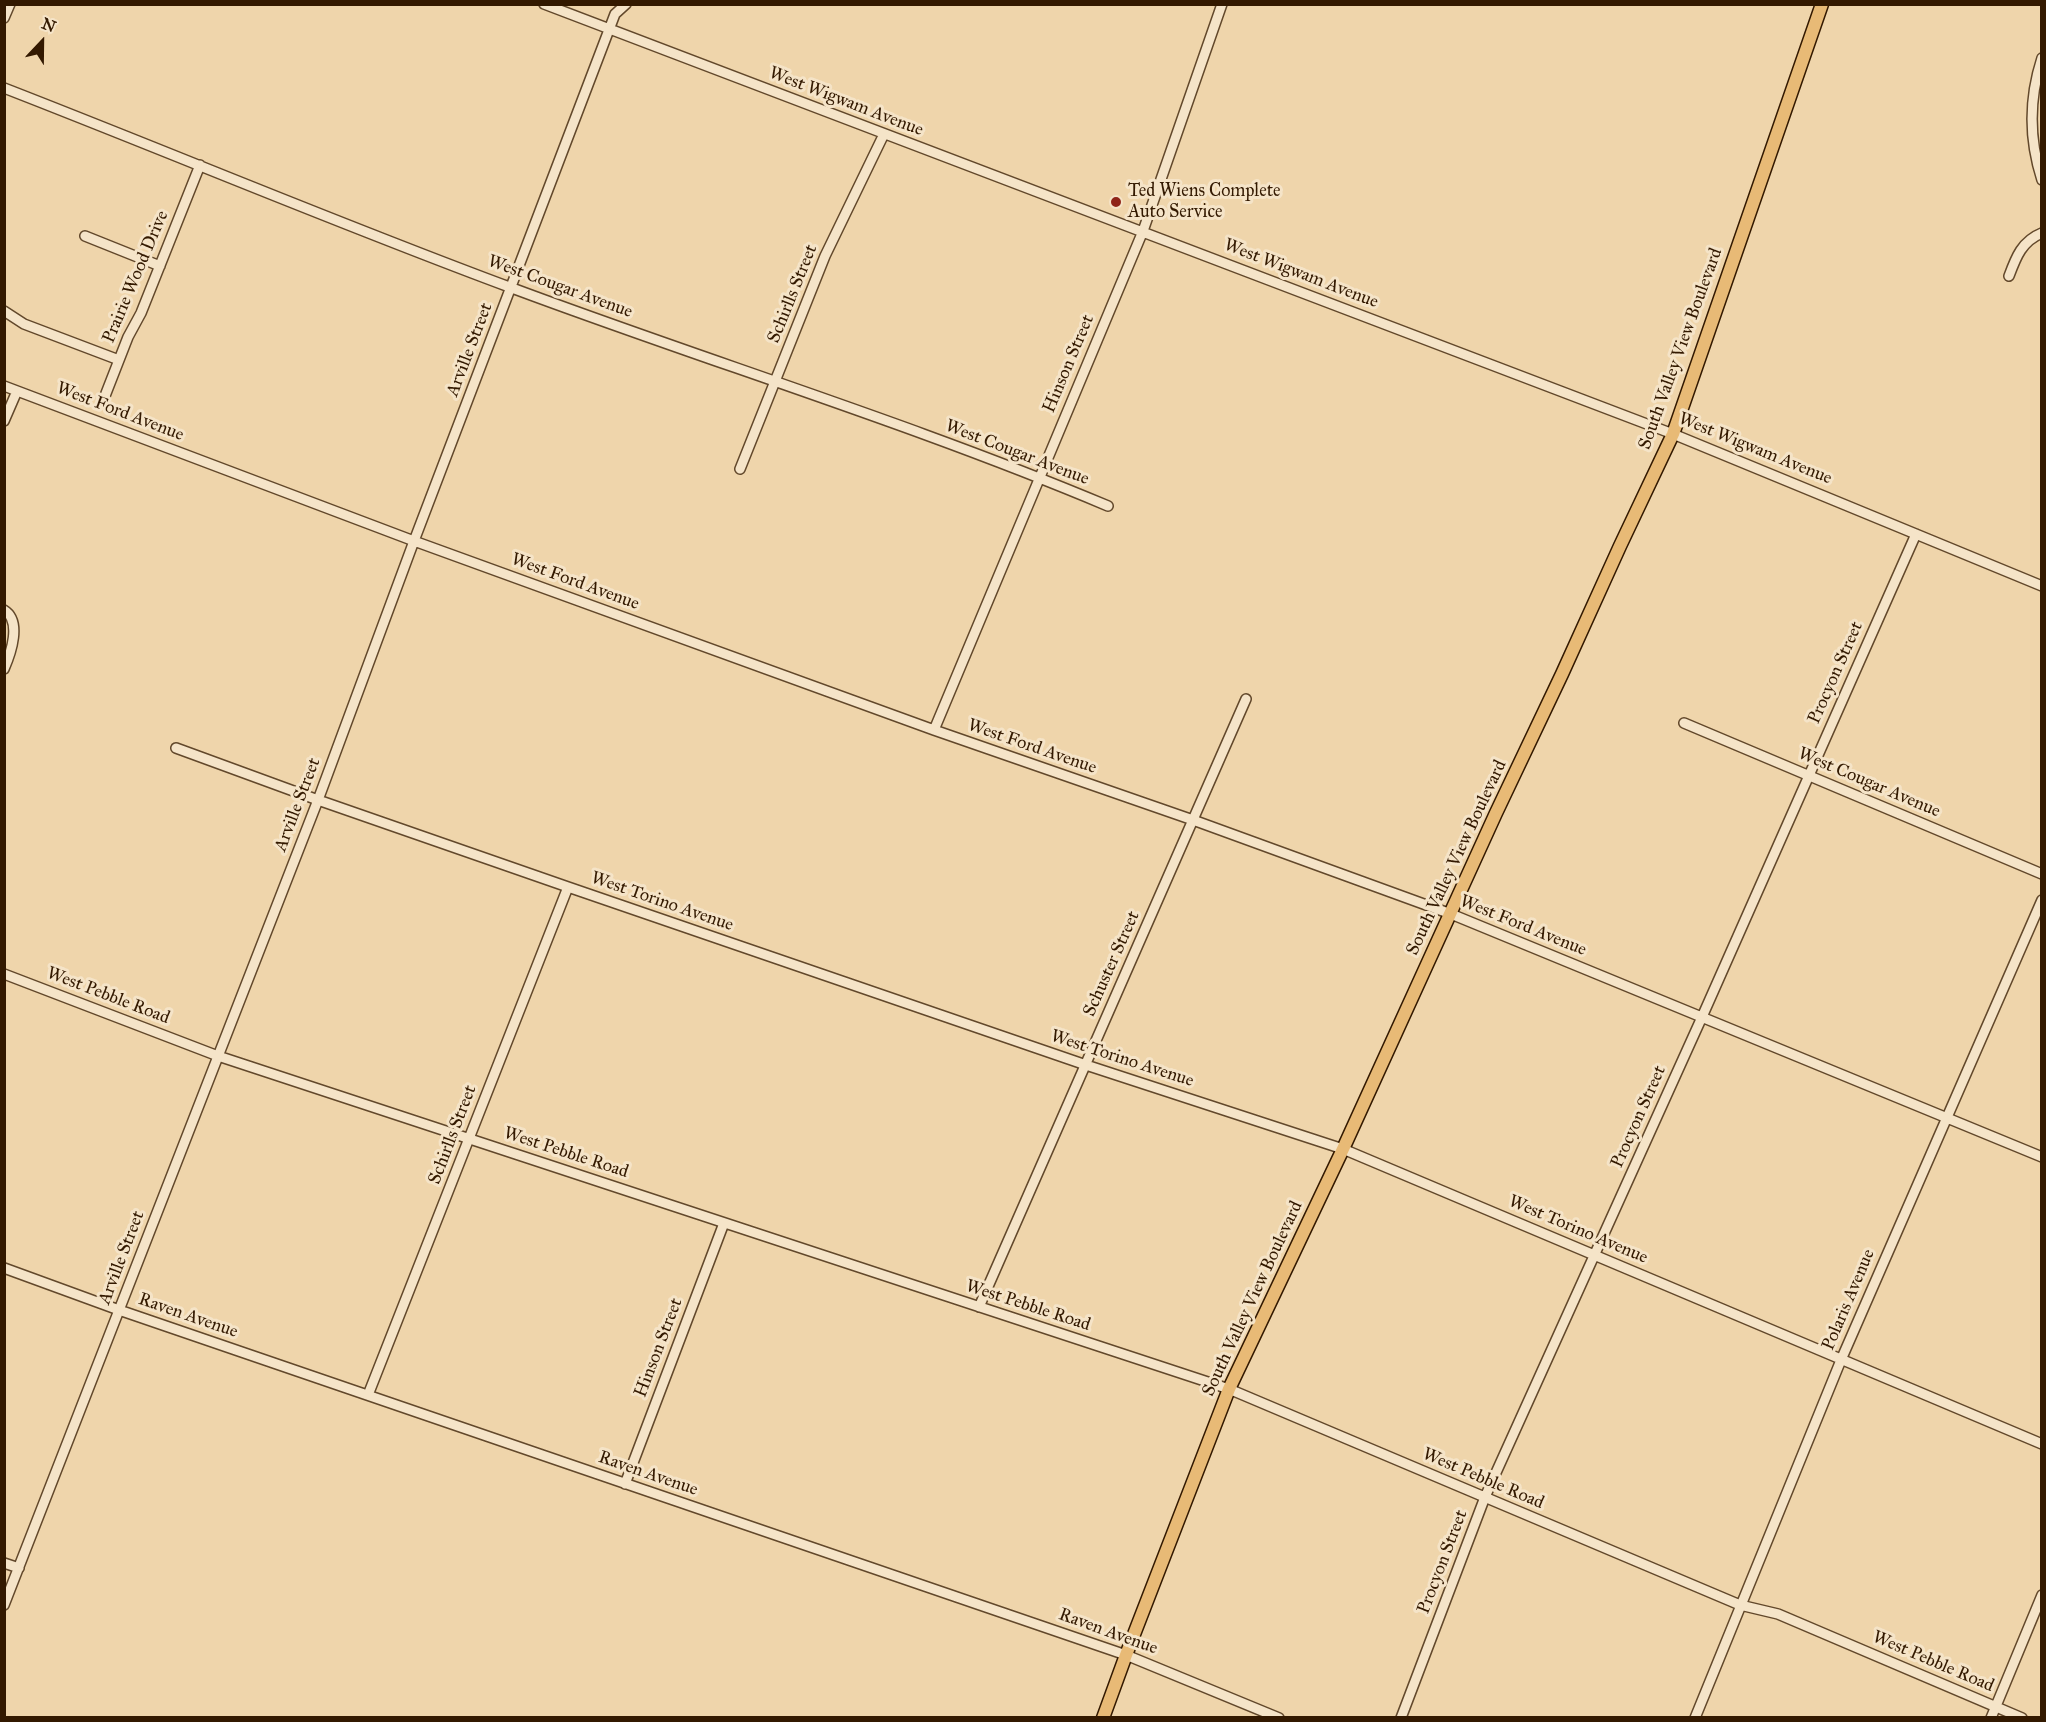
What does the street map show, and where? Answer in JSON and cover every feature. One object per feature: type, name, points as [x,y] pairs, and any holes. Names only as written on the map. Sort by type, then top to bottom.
[{"type":"main road","name":"South Valley View Boulevard","points":[[1103,1718],[1230,1389],[1673,434],[1822,4]]},
{"type":"street","points":[[4,18],[10,4]]},
{"type":"street","name":"West Wigwam Avenue","points":[[544,4],[1673,434],[2042,586]]},
{"type":"street","name":"Arville Street","points":[[4,1605],[318,800],[609,29],[614,9],[626,4]]},
{"type":"street","name":"Hinson Street","points":[[934,730],[1143,231],[1222,4]]},
{"type":"street","points":[[2042,58],[2036,77],[2032,114],[2034,145],[2042,180]]},
{"type":"street","name":"West Cougar Avenue","points":[[4,88],[512,288],[1040,477],[1108,506]]},
{"type":"street","name":"Schirlls Street","points":[[740,469],[825,256],[884,134]]},
{"type":"street","name":"Prairie Wood Drive","points":[[103,401],[200,165]]},
{"type":"street","points":[[2009,276],[2024,244],[2032,237],[2042,233]]},
{"type":"street","points":[[85,236],[160,266]]},
{"type":"street","points":[[4,311],[24,324],[119,360]]},
{"type":"street","name":"West Ford Avenue","points":[[4,386],[414,541],[934,730],[1451,914],[2042,1157]]},
{"type":"street","points":[[4,421],[17,391]]},
{"type":"street","name":"Procyon Street","points":[[1401,1718],[1485,1497],[1917,534]]},
{"type":"street","points":[[4,669],[9,659],[15,624],[7,611]]},
{"type":"street","name":"Schuster Street","points":[[979,1307],[1246,699]]},
{"type":"street","name":"West Cougar Avenue","points":[[1684,723],[2042,874]]},
{"type":"street","name":"West Torino Avenue","points":[[176,748],[318,800],[1086,1065],[1343,1149],[2042,1443]]},
{"type":"street","name":"Schirlls Street","points":[[368,1395],[568,886]]},
{"type":"street","name":"Polaris Avenue","points":[[1695,1718],[1842,1360],[2042,900]]},
{"type":"street","name":"West Pebble Road","points":[[4,974],[218,1056],[1230,1389],[1740,1605],[1778,1614],[2022,1718]]},
{"type":"street","name":"Hinson Street","points":[[625,1484],[724,1223]]},
{"type":"street","name":"Raven Avenue","points":[[4,1268],[119,1310],[1126,1654],[1279,1718]]},
{"type":"street","points":[[4,1563],[19,1568]]},
{"type":"street","points":[[1991,1718],[2042,1595]]},
{"type":"place","name":"Ted Wiens Complete Auto Service","points":[[1116,202]]}]
